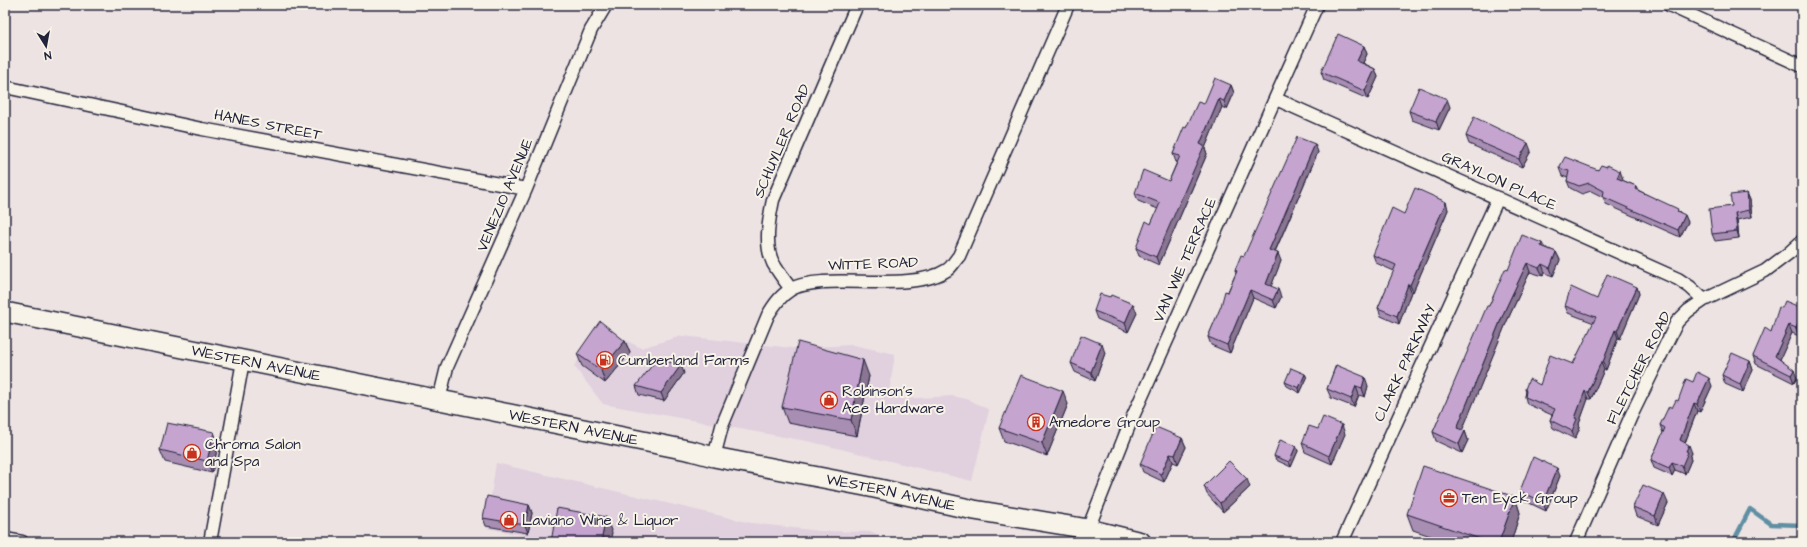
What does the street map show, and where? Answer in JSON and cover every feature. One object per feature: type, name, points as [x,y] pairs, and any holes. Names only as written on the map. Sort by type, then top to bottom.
[{"type":"main road","name":"WESTERN AVENUE","points":[[5,312],[692,451],[714,457],[870,487],[974,510],[1088,530],[1141,542]]},
{"type":"street","name":"VENEZIO AVENUE","points":[[439,400],[447,367],[526,189],[592,30],[606,5]]},
{"type":"street","name":"SCHUYLER ROAD","points":[[791,289],[772,262],[769,246],[770,214],[773,200],[857,5]]},
{"type":"street","name":"WITTE ROAD","points":[[714,457],[722,426],[768,315],[774,304],[791,289],[810,283],[909,281],[938,275],[948,269],[959,256],[1068,5]]},
{"type":"street","name":"VAN WIE TERRACE","points":[[1088,530],[1118,450],[1317,5]]},
{"type":"street","points":[[1669,5],[1802,66]]},
{"type":"street","name":"HANES STREET","points":[[5,87],[202,129],[526,189]]},
{"type":"street","name":"GRAYLON PLACE","points":[[1276,99],[1678,279],[1690,287],[1704,300]]},
{"type":"street","name":"CLARK PARKWAY","points":[[1342,542],[1498,198]]},
{"type":"street","name":"FLETCHER ROAD","points":[[1576,542],[1632,416],[1678,322],[1688,311],[1704,300],[1765,271],[1802,241]]},
{"type":"street","points":[[210,542],[242,360]]},
{"type":"street","points":[[5,539],[22,542]]},
{"type":"shaded area","points":[[602,328],[641,348],[682,336],[792,348],[853,345],[895,354],[889,392],[902,399],[953,396],[970,400],[989,410],[972,481],[812,442],[603,404],[574,366]]},
{"type":"shaded area","points":[[496,463],[751,523],[819,531],[872,532],[896,542],[530,542],[531,537],[486,528]]},
{"type":"building","points":[[1338,34],[1364,46],[1357,61],[1375,69],[1365,91],[1321,72]]},
{"type":"building","points":[[1215,78],[1231,85],[1224,101],[1219,99],[1200,144],[1204,146],[1156,257],[1136,248],[1146,221],[1151,224],[1160,203],[1135,193],[1143,170],[1169,181],[1180,156],[1173,154],[1184,127],[1186,128],[1198,102],[1204,104]]},
{"type":"building","points":[[1419,87],[1447,99],[1436,121],[1409,111]]},
{"type":"building","points":[[1474,117],[1528,143],[1519,159],[1466,136]]},
{"type":"building","points":[[1297,137],[1315,144],[1269,250],[1278,253],[1266,284],[1278,289],[1273,300],[1250,290],[1227,345],[1208,337],[1221,306],[1225,291],[1228,292],[1237,271],[1235,270],[1241,255],[1244,256]]},
{"type":"building","points":[[1565,157],[1598,170],[1601,165],[1607,167],[1607,165],[1620,171],[1617,178],[1636,186],[1635,189],[1678,209],[1677,211],[1685,215],[1678,230],[1603,197],[1604,191],[1589,183],[1579,186],[1567,181],[1569,171],[1559,168]]},
{"type":"building","points":[[1415,188],[1446,202],[1410,285],[1408,284],[1397,316],[1378,308],[1396,265],[1373,255],[1392,208],[1404,214]]},
{"type":"building","points":[[1747,193],[1749,210],[1735,213],[1737,231],[1712,234],[1709,209],[1732,206],[1730,195]]},
{"type":"building","points":[[1522,235],[1542,243],[1541,246],[1556,252],[1550,268],[1542,264],[1539,268],[1527,263],[1504,312],[1457,428],[1465,431],[1459,444],[1433,432],[1487,306],[1489,306],[1505,269],[1508,270]]},
{"type":"building","points":[[1607,274],[1637,287],[1617,331],[1615,330],[1603,362],[1601,362],[1588,392],[1585,391],[1572,431],[1550,420],[1555,409],[1525,397],[1525,389],[1529,379],[1540,385],[1550,355],[1573,364],[1596,317],[1565,306],[1571,287],[1597,299]]},
{"type":"building","points":[[1100,294],[1110,297],[1111,295],[1133,304],[1125,323],[1094,311]]},
{"type":"building","points":[[1785,301],[1802,308],[1802,325],[1798,323],[1796,328],[1789,325],[1775,356],[1794,370],[1791,375],[1753,356],[1765,328],[1771,332],[1779,307],[1782,308]]},
{"type":"building","points":[[600,321],[625,341],[601,370],[577,354]]},
{"type":"building","points":[[1081,335],[1102,344],[1091,372],[1071,363]]},
{"type":"building","name":"Robinson's Ace Hardware","points":[[798,342],[863,360],[851,420],[782,407]]},
{"type":"building","points":[[1732,353],[1750,361],[1740,384],[1722,375]]},
{"type":"building","points":[[657,359],[681,365],[661,393],[636,386]]},
{"type":"building","points":[[1336,365],[1365,377],[1362,388],[1356,386],[1351,399],[1327,389]]},
{"type":"building","points":[[1291,368],[1305,374],[1299,388],[1285,382]]},
{"type":"building","points":[[1697,372],[1709,378],[1697,404],[1694,403],[1680,440],[1689,445],[1686,451],[1688,452],[1682,466],[1672,462],[1669,468],[1651,460],[1665,428],[1660,425],[1669,406],[1672,408],[1676,400],[1678,401],[1686,379],[1693,382]]},
{"type":"building","name":"Amedore Group","points":[[1021,375],[1063,391],[1042,443],[999,428]]},
{"type":"building","points":[[1323,417],[1342,425],[1329,456],[1302,443],[1309,426],[1318,429]]},
{"type":"building","points":[[167,423],[214,432],[207,461],[160,450]]},
{"type":"building","points":[[1156,427],[1182,438],[1175,455],[1170,454],[1161,474],[1140,464]]},
{"type":"building","points":[[1280,440],[1296,446],[1289,462],[1274,456]]},
{"type":"building","points":[[1533,457],[1557,468],[1543,502],[1520,491]]},
{"type":"building","points":[[1229,461],[1247,479],[1220,503],[1204,486]]},
{"type":"building","name":"Ten Eyck Group","points":[[1423,466],[1515,497],[1499,542],[1489,542],[1407,514]]},
{"type":"building","points":[[1643,485],[1664,494],[1655,516],[1633,507]]},
{"type":"building","points":[[487,496],[529,505],[525,525],[483,518]]},
{"type":"building","points":[[557,508],[606,517],[601,542],[551,542]]},
{"type":"waterway","points":[[1735,542],[1734,540],[1750,509],[1771,524],[1802,525]]},
{"type":"place","name":"Cumberland Farms","points":[[605,360]]},
{"type":"place","name":"Robinson's Ace Hardware","points":[[829,400]]},
{"type":"place","name":"Amedore Group","points":[[1036,422]]},
{"type":"place","name":"Chroma Salon and Spa","points":[[192,453]]},
{"type":"place","name":"Ten Eyck Group","points":[[1449,498]]},
{"type":"place","name":"Laviano Wine & Liquor","points":[[509,520]]}]
